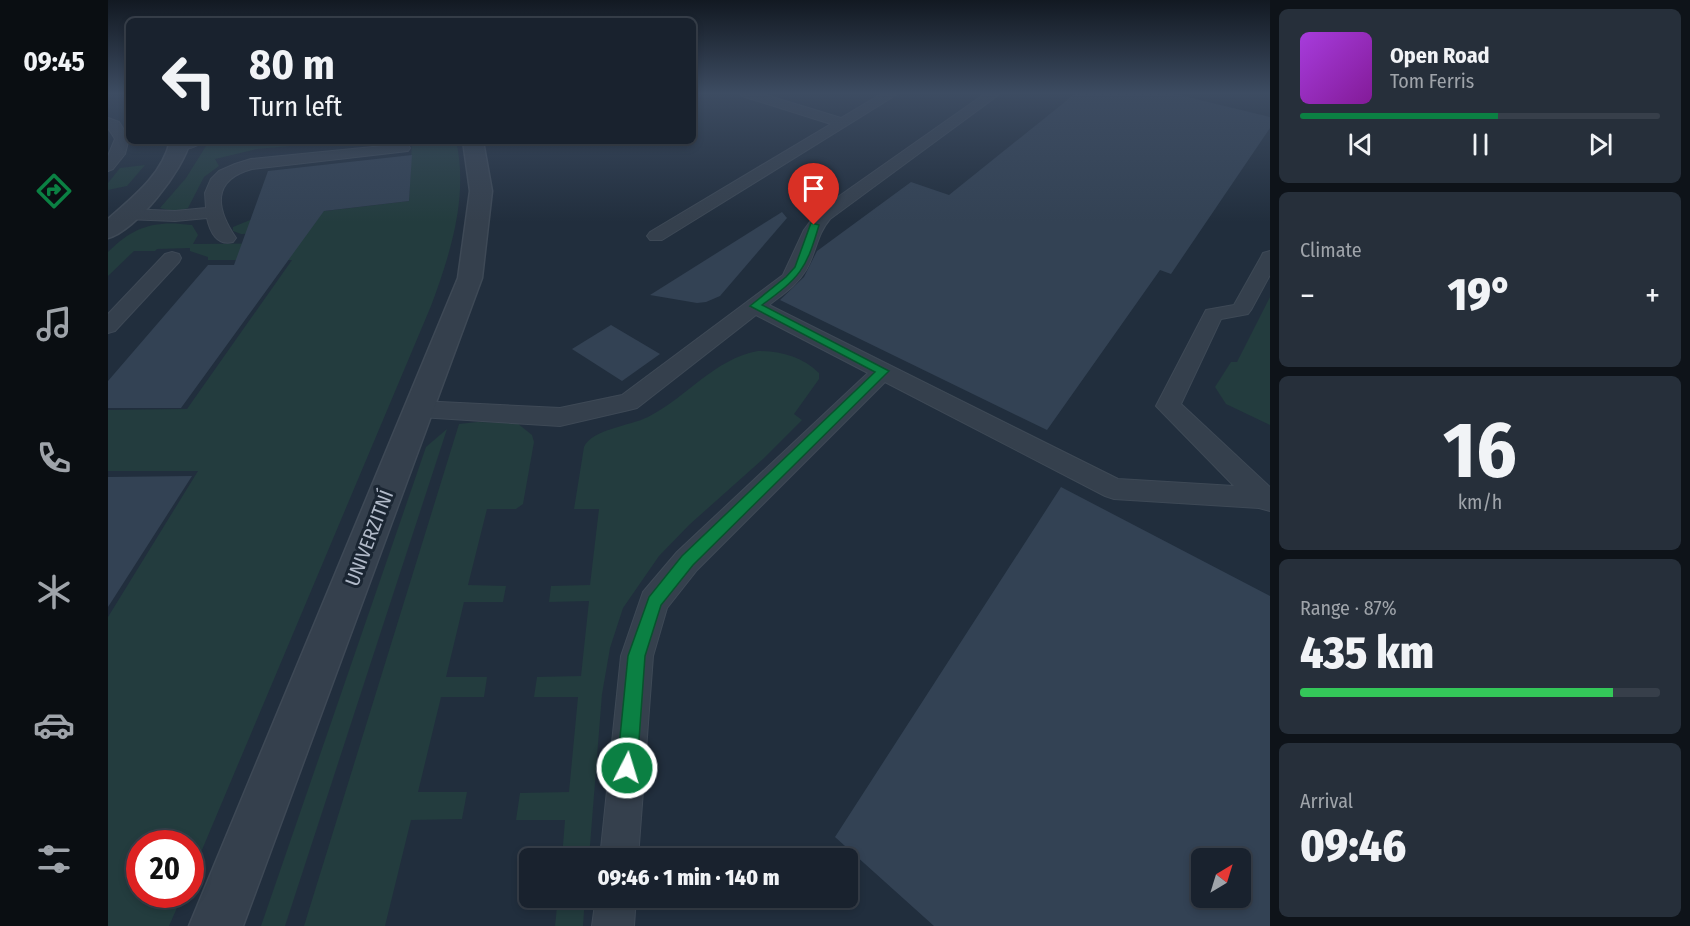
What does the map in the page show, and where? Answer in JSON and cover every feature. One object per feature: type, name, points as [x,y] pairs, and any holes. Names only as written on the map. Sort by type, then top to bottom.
[{"type":"street","points":[[108,231],[166,174],[184,144]]},
{"type":"street","name":"UNIVERZITNÍ","points":[[216,926],[470,278],[481,191],[473,144]]},
{"type":"lane","points":[[108,166],[117,154],[122,139],[120,136]]},
{"type":"lane","points":[[656,236],[820,136]]},
{"type":"lane","points":[[420,409],[560,417],[629,402],[790,279],[806,255],[814,225],[824,215],[934,136]]},
{"type":"lane","points":[[227,238],[218,229],[211,197],[215,182],[238,167],[403,148]]},
{"type":"lane","points":[[126,214],[175,216],[214,212]]},
{"type":"lane","points":[[1267,500],[1168,406],[1213,314],[1241,310],[1270,257]]},
{"type":"lane","points":[[109,323],[172,258]]},
{"type":"lane","points":[[755,306],[1114,489],[1267,500]]},
{"type":"lane","points":[[620,848],[637,656],[654,602],[687,561],[883,371]]},
{"type":"lane","points":[[613,926],[615,908]]},
{"type":"green space","points":[[210,144],[311,144],[257,149],[215,159],[219,166],[204,177],[188,208],[176,212],[160,208],[186,178]]},
{"type":"green space","points":[[412,144],[456,144],[460,183],[456,225],[431,306],[204,845],[204,830],[126,830],[126,908],[177,908],[169,926],[108,926],[108,617],[198,471],[108,471],[108,410],[187,409],[292,260],[208,260],[208,257],[190,251],[190,248],[134,251],[108,276],[108,252],[127,236],[156,224],[192,225],[198,235],[193,244],[298,243],[305,233],[241,234],[233,231],[233,227],[250,220],[409,201]]},
{"type":"green space","points":[[145,165],[127,186],[108,190],[108,183],[120,168]]},
{"type":"green space","points":[[1270,297],[1270,425],[1226,404],[1215,387],[1231,362],[1237,362]]},
{"type":"green space","points":[[758,351],[783,354],[813,367],[819,373],[819,379],[794,414],[802,420],[659,556],[623,608],[610,648],[602,694],[590,848],[563,848],[565,820],[516,820],[520,793],[569,792],[578,697],[534,697],[537,677],[581,676],[589,601],[549,602],[551,586],[590,585],[599,509],[574,509],[584,447],[588,441],[603,432],[648,417],[662,409],[714,370],[742,355]]},
{"type":"green space","points":[[517,423],[532,435],[534,442],[523,504],[516,509],[487,509],[468,585],[506,586],[503,602],[464,602],[446,677],[487,677],[484,697],[441,697],[418,792],[467,792],[462,819],[411,820],[385,926],[304,926],[459,424]]},
{"type":"green space","points":[[447,429],[285,926],[261,926],[426,447]]},
{"type":"green space","points":[[557,908],[584,908],[583,926],[555,926]]},
{"type":"building","points":[[1022,136],[1264,136],[1171,274],[1160,270],[1047,430],[780,300],[804,277],[817,251],[911,182],[949,195]]},
{"type":"building","points":[[412,155],[409,201],[324,211],[181,408],[108,408],[108,381],[208,265],[234,265],[268,171]]},
{"type":"building","points":[[782,212],[787,218],[720,296],[697,303],[650,295]]},
{"type":"building","points":[[611,325],[660,354],[622,381],[572,349]]},
{"type":"building","points":[[192,476],[108,607],[108,477]]},
{"type":"building","points":[[1061,487],[1270,596],[1270,926],[934,926],[858,858],[858,848],[847,848],[835,837]]},
{"type":"route","points":[[627,768],[637,656],[654,602],[687,561],[883,371],[755,306],[790,279],[799,268],[806,255],[808,239],[814,225]]}]
